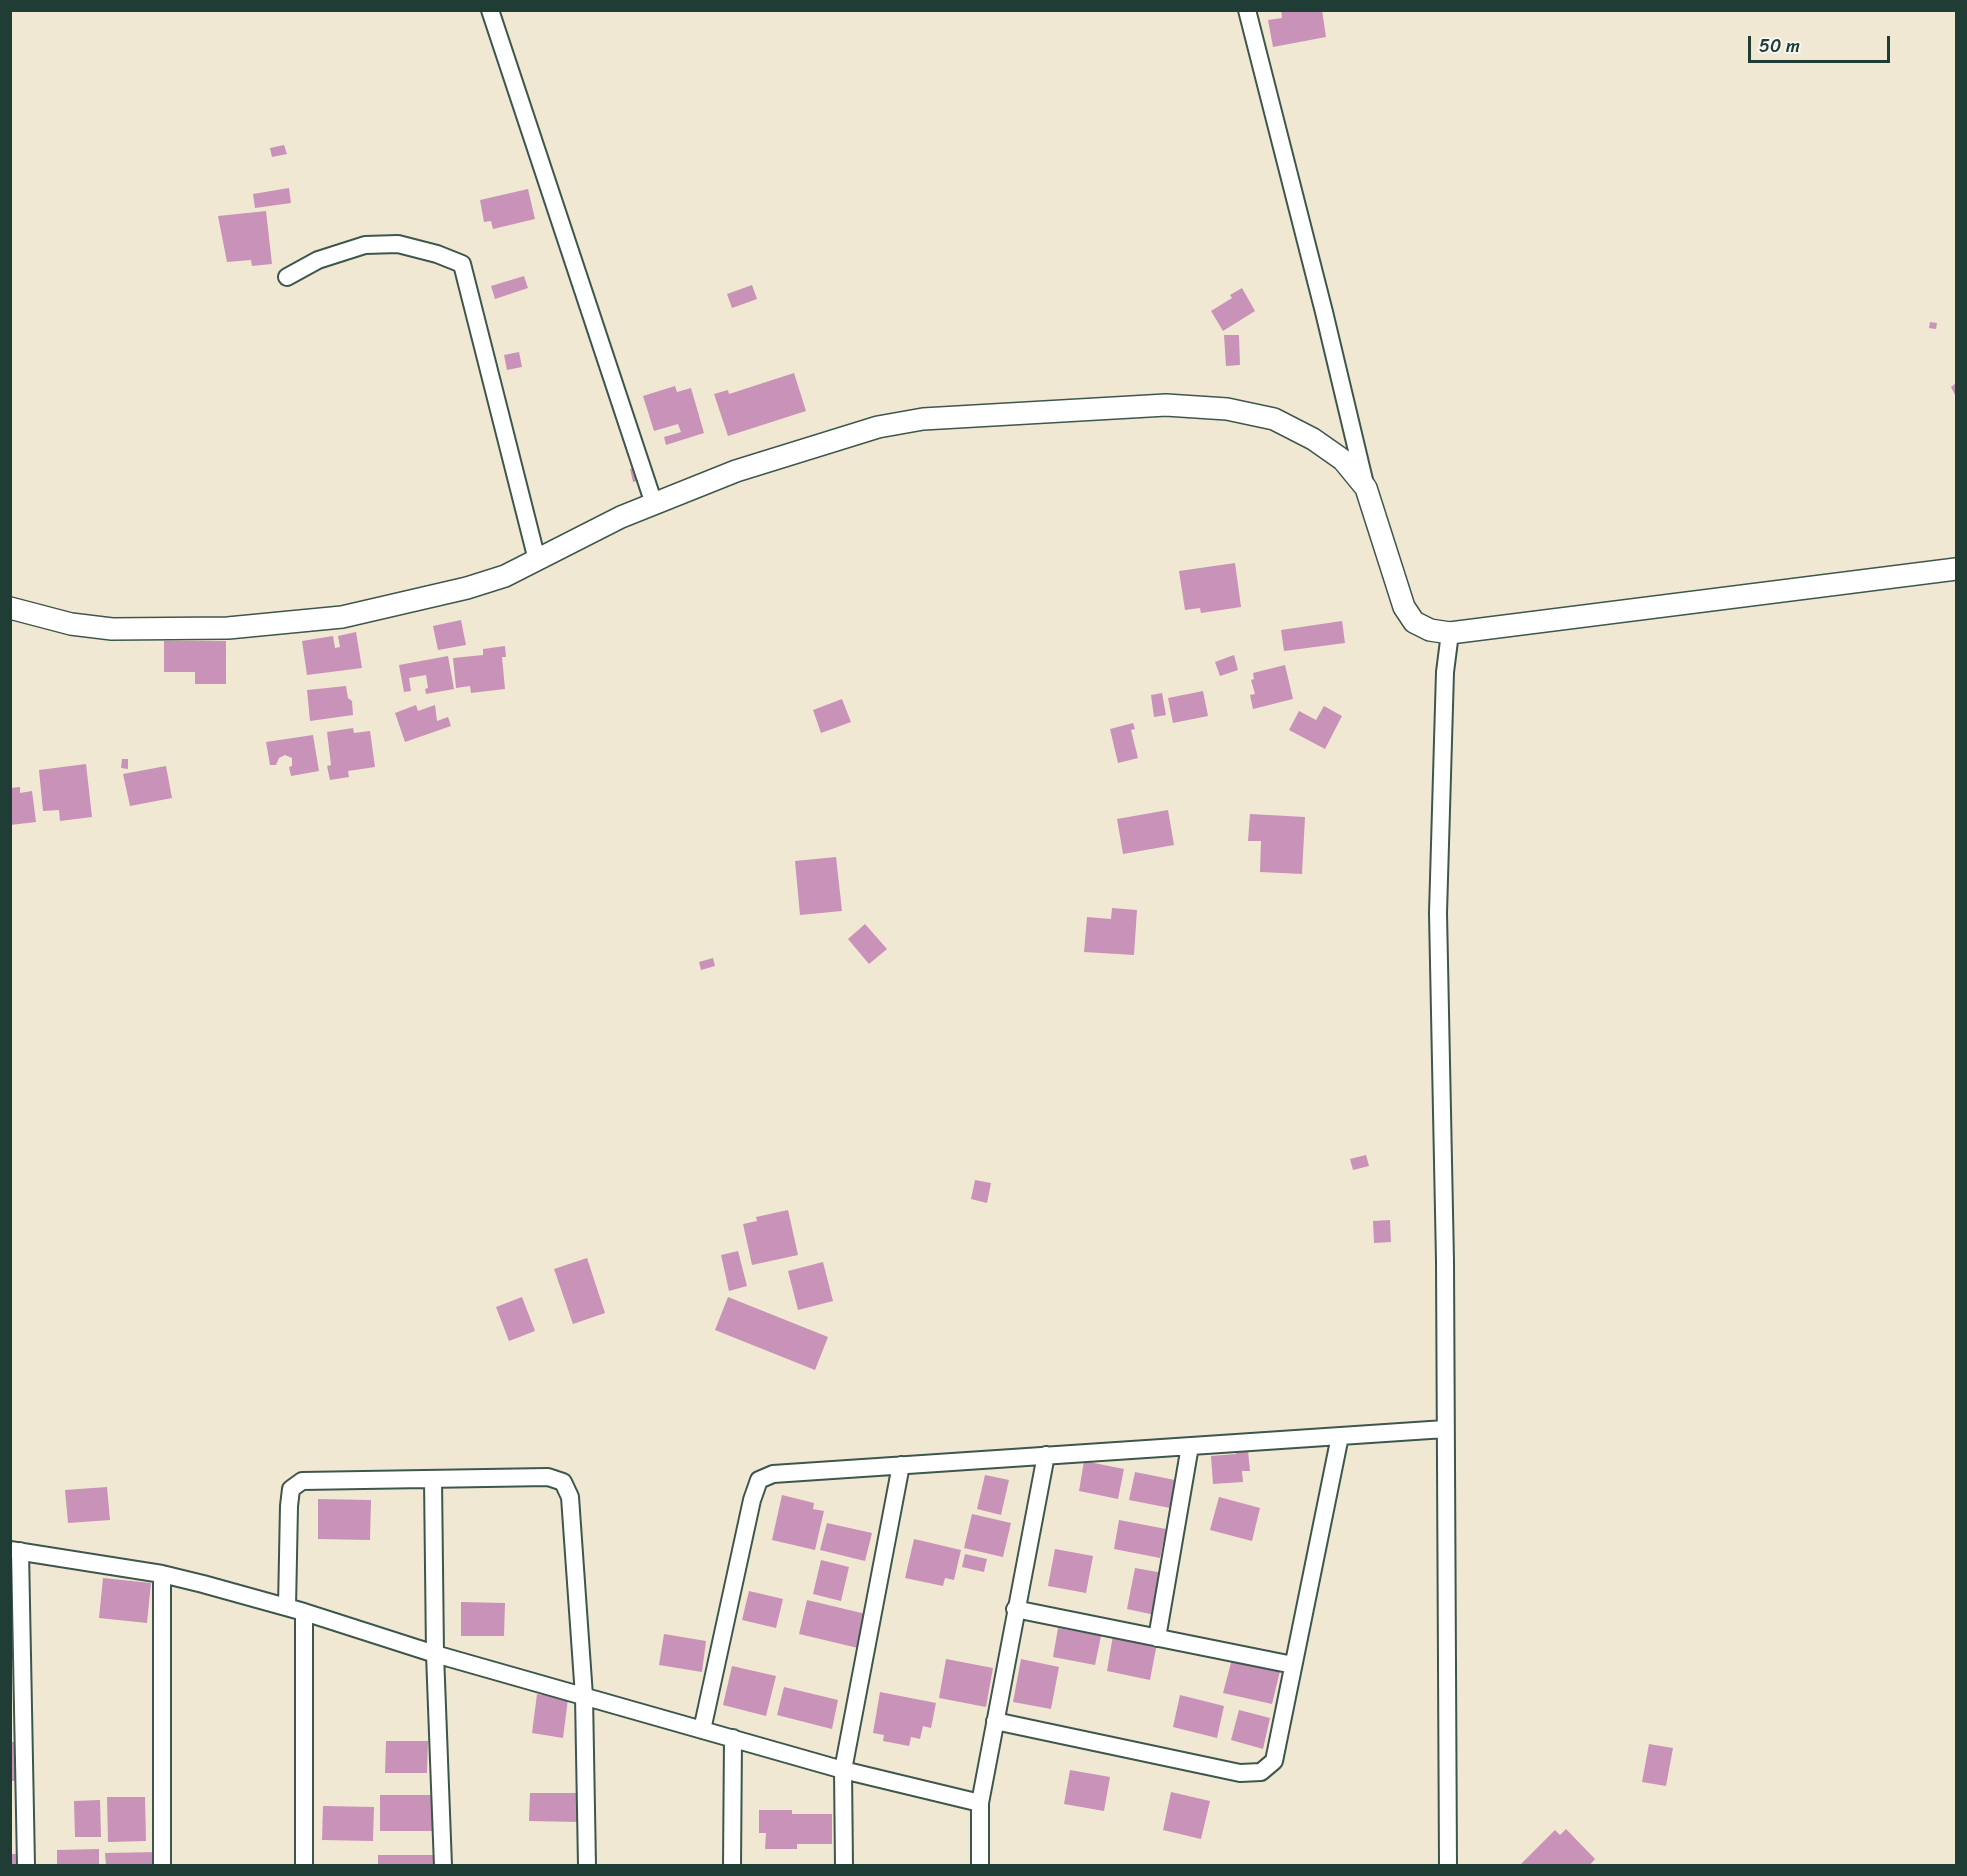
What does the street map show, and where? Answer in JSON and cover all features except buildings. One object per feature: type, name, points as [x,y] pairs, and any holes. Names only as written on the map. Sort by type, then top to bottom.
[{"type":"street","points":[[490,10],[654,504]]},
{"type":"street","points":[[1247,10],[1366,488],[1404,607],[1414,622],[1430,630],[1450,633],[1956,569]]},
{"type":"street","points":[[287,277],[318,260],[365,245],[398,244],[437,254],[462,264],[537,560]]},
{"type":"street","points":[[10,608],[71,624],[112,629],[228,628],[342,617],[468,588],[505,576],[621,517],[736,471],[878,427],[923,419],[1166,405],[1227,409],[1274,419],[1313,439],[1343,460],[1366,488]]},
{"type":"street","points":[[1448,1866],[1438,913],[1445,672],[1450,633]]},
{"type":"street","points":[[702,1730],[752,1500],[759,1480],[773,1474],[1445,1429]]},
{"type":"street","points":[[995,1721],[1240,1773],[1261,1772],[1274,1761],[1340,1436]]},
{"type":"street","points":[[1157,1638],[1190,1446]]},
{"type":"street","points":[[980,1866],[980,1803],[1046,1455]]},
{"type":"street","points":[[844,1866],[843,1770],[901,1465]]},
{"type":"street","points":[[287,1607],[291,1489],[302,1481],[548,1477],[563,1482],[570,1497],[584,1696],[587,1866]]},
{"type":"street","points":[[433,1479],[435,1654],[443,1866]]},
{"type":"street","points":[[26,1866],[15,1550],[162,1574],[287,1607],[435,1654],[843,1770],[980,1803]]},
{"type":"street","points":[[162,1574],[162,1866]]},
{"type":"street","points":[[1015,1609],[1293,1665]]},
{"type":"street","points":[[304,1612],[304,1866]]},
{"type":"street","points":[[732,1866],[733,1738]]}]
